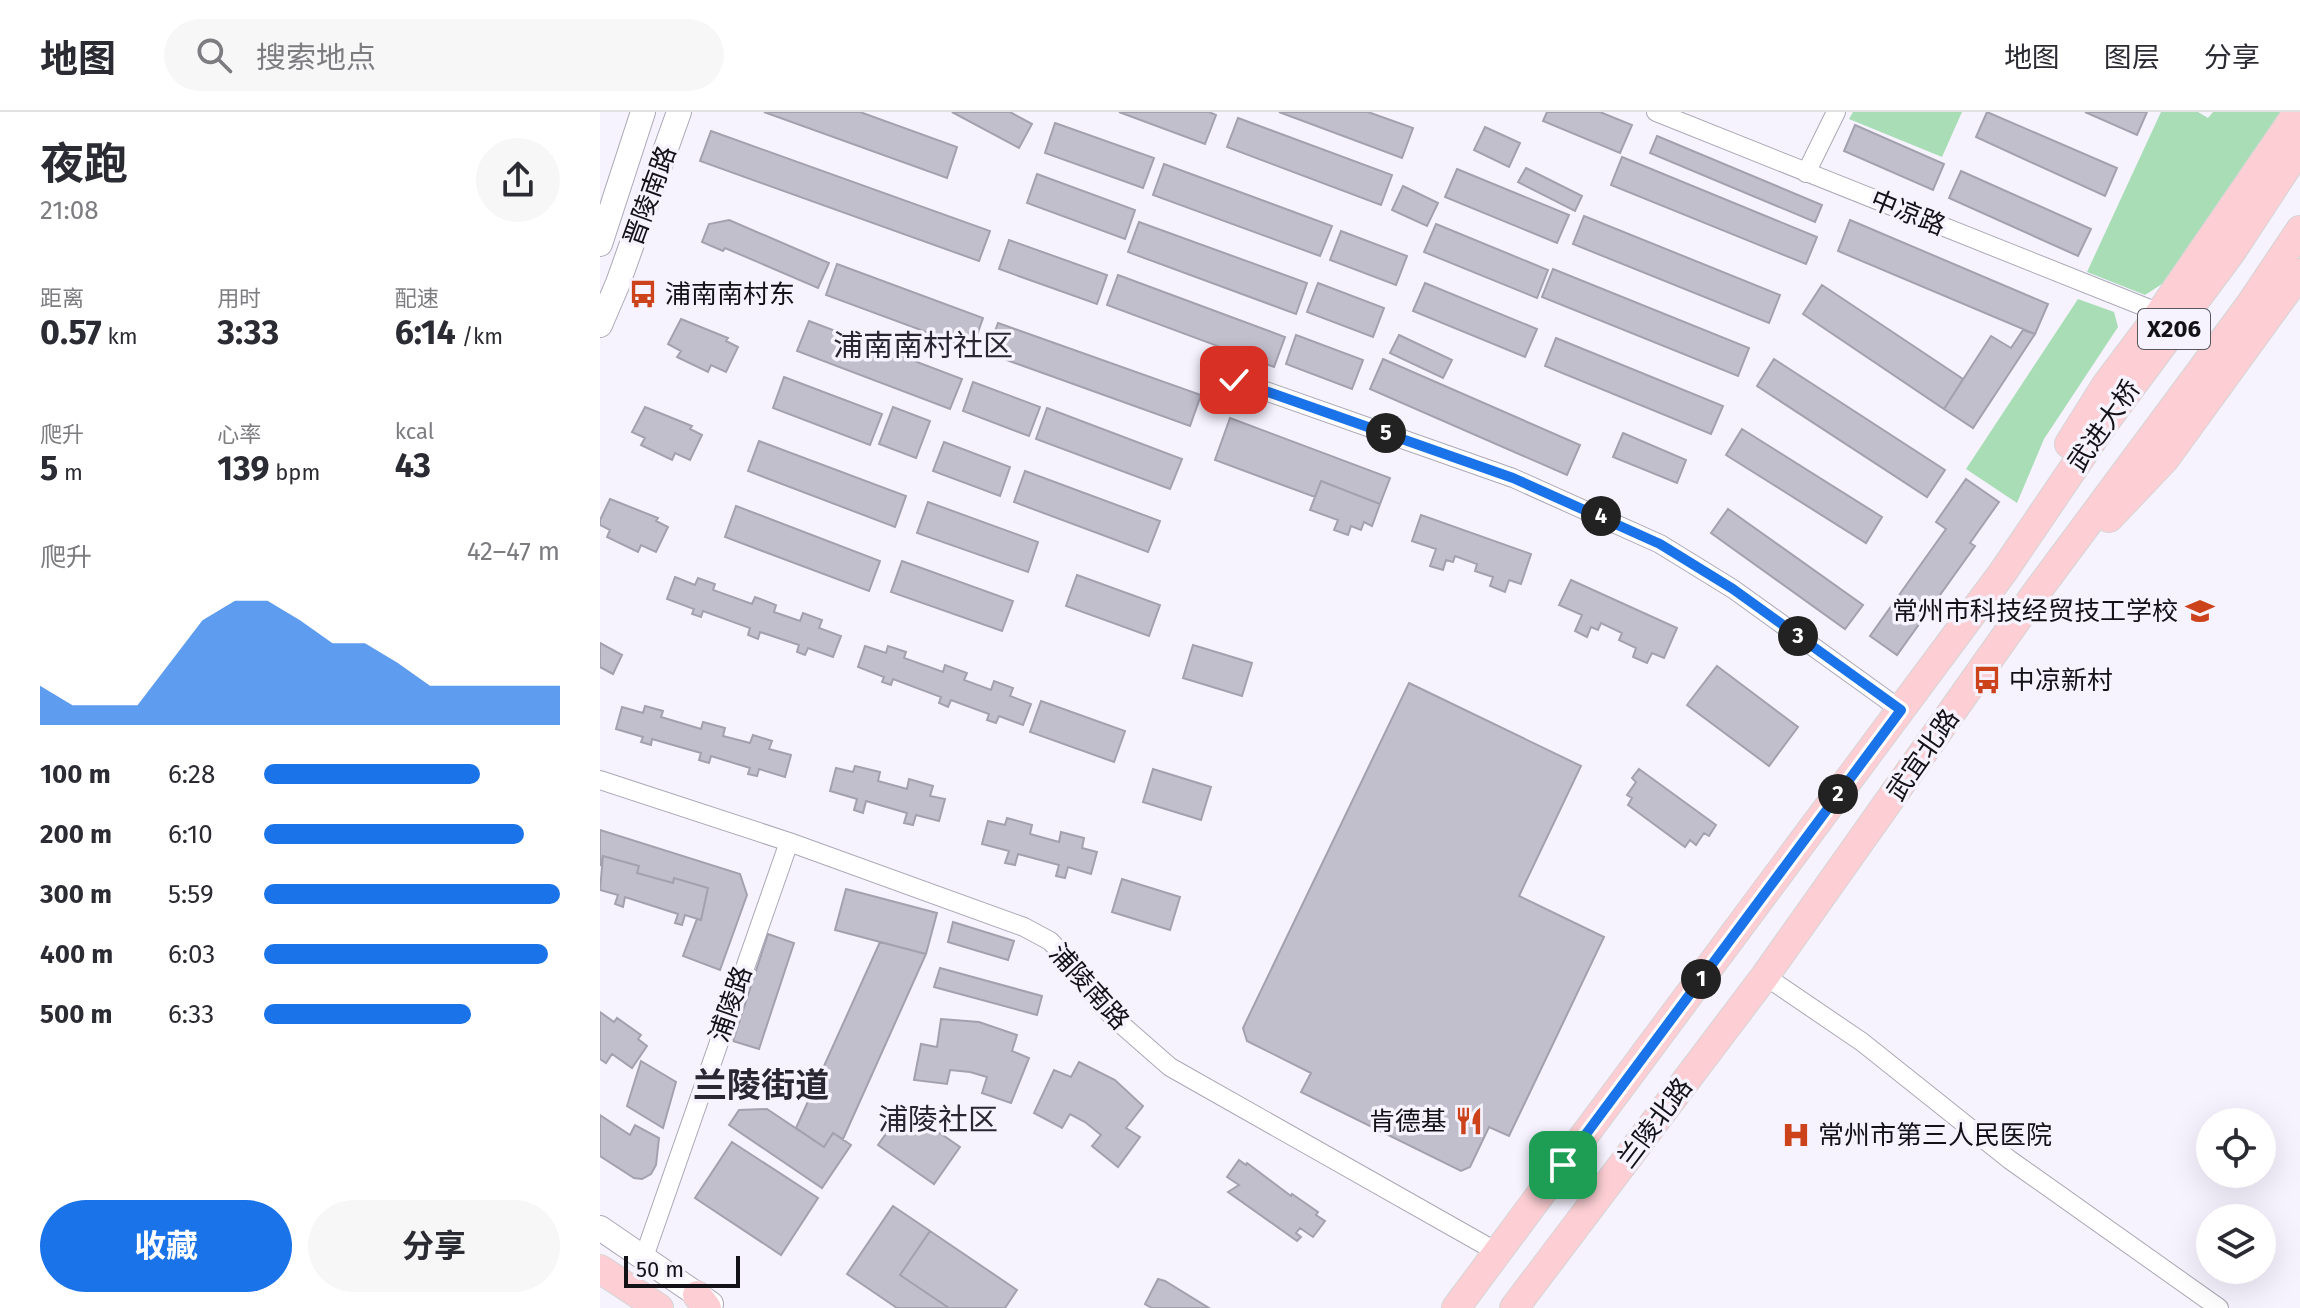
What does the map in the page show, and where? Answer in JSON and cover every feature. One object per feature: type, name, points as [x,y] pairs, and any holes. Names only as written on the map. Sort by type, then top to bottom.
[{"type":"main road","name":"晋陵南路","points":[[600,244],[643,112]]},
{"type":"main road","name":"晋陵南路","points":[[600,325],[679,112]]},
{"type":"main road","points":[[2003,572],[2073,436],[2298,112]]},
{"type":"main road","name":"武进大桥","points":[[2064,522],[2100,429],[2232,251],[2300,147]]},
{"type":"main road","name":"武进大桥","points":[[2064,522],[2249,306],[2300,230]]},
{"type":"main road","points":[[2036,593],[2165,459],[2300,273]]},
{"type":"main road","name":"武宜北路","points":[[1723,950],[2003,572],[2064,522]]},
{"type":"main road","name":"武宜北路","points":[[1765,976],[2036,593],[2064,522]]},
{"type":"main road","name":"兰陵北路","points":[[1456,1308],[1723,950]]},
{"type":"main road","name":"兰陵北路","points":[[1514,1308],[1765,976]]},
{"type":"main road","points":[[600,1228],[706,1304]]},
{"type":"main road","points":[[600,1269],[659,1308]]},
{"type":"street","name":"中凉路","points":[[1656,112],[2160,313]]},
{"type":"street","points":[[1806,173],[1836,112]]},
{"type":"street","points":[[1234,380],[1513,478],[1660,544],[1733,589],[1901,710]]},
{"type":"street","name":"浦陵南路","points":[[600,780],[789,842],[1024,927],[1050,941],[1079,971],[1096,999],[1114,1018],[1170,1067],[1497,1252]]},
{"type":"street","name":"浦陵路","points":[[644,1257],[789,842]]},
{"type":"street","points":[[1765,976],[1862,1042],[2010,1160],[2219,1308]]},
{"type":"green space","points":[[1853,112],[1962,112],[1942,157],[1849,119]]},
{"type":"green space","points":[[2161,112],[2198,112],[2208,118],[2213,112],[2282,112],[2162,284],[2145,295],[2087,272]]},
{"type":"green space","points":[[2078,299],[2114,312],[2118,327],[2044,439],[2017,503],[1966,469]]},
{"type":"building","points":[[764,112],[860,112],[957,147],[947,178]]},
{"type":"building","points":[[952,112],[1010,112],[1032,124],[1019,148]]},
{"type":"building","points":[[1119,112],[1209,112],[1216,115],[1205,144]]},
{"type":"building","points":[[1279,112],[1368,112],[1413,128],[1402,158]]},
{"type":"building","points":[[1547,112],[1600,112],[1632,125],[1620,153],[1543,121]]},
{"type":"building","points":[[1987,112],[2117,168],[2105,196],[1976,137]]},
{"type":"building","points":[[2085,112],[2147,112],[2137,135]]},
{"type":"building","points":[[1238,118],[1392,175],[1381,205],[1227,147]]},
{"type":"building","points":[[1055,123],[1154,158],[1143,188],[1045,153]]},
{"type":"building","points":[[1855,125],[1944,164],[1933,190],[1844,151]]},
{"type":"building","points":[[1485,127],[1520,143],[1509,167],[1474,150]]},
{"type":"building","points":[[711,131],[990,231],[979,261],[700,161]]},
{"type":"building","points":[[1657,136],[1822,205],[1815,222],[1650,153]]},
{"type":"building","points":[[1622,157],[1817,237],[1806,264],[1611,185]]},
{"type":"building","points":[[1164,164],[1332,226],[1320,256],[1153,195]]},
{"type":"building","points":[[1526,168],[1582,196],[1575,211],[1518,182]]},
{"type":"building","points":[[1457,169],[1569,215],[1557,243],[1445,197]]},
{"type":"building","points":[[1961,171],[2091,229],[2078,256],[1949,198]]},
{"type":"building","points":[[1037,174],[1135,210],[1125,239],[1027,203]]},
{"type":"building","points":[[1403,186],[1438,203],[1427,226],[1392,210]]},
{"type":"building","points":[[1584,216],[1780,295],[1769,323],[1573,244]]},
{"type":"building","points":[[729,220],[829,263],[818,288],[725,248],[723,251],[702,242],[709,224]]},
{"type":"building","points":[[1850,220],[2048,304],[2035,334],[1838,251]]},
{"type":"building","points":[[1139,222],[1307,283],[1296,314],[1128,252]]},
{"type":"building","points":[[1436,224],[1548,270],[1537,298],[1424,252]]},
{"type":"building","points":[[1341,231],[1407,256],[1396,285],[1330,260]]},
{"type":"building","points":[[1009,240],[1107,275],[1097,304],[999,269]]},
{"type":"building","points":[[837,264],[983,318],[972,349],[826,295]]},
{"type":"building","points":[[1553,269],[1749,348],[1738,376],[1542,297]]},
{"type":"building","points":[[1118,275],[1285,337],[1274,367],[1107,305]]},
{"type":"building","points":[[1318,283],[1384,308],[1373,337],[1307,312]]},
{"type":"building","points":[[1425,283],[1537,329],[1525,357],[1413,311]]},
{"type":"building","points":[[1822,285],[1963,379],[1944,409],[1803,314]]},
{"type":"building","points":[[681,319],[728,338],[726,341],[738,347],[726,372],[711,365],[708,372],[677,357],[681,351],[668,344]]},
{"type":"building","points":[[809,321],[962,379],[950,409],[797,351]]},
{"type":"building","points":[[998,323],[1201,395],[1190,426],[987,353]]},
{"type":"building","points":[[2023,330],[2035,334],[1973,428],[1944,409],[1991,336],[2011,348]]},
{"type":"building","points":[[1296,335],[1363,360],[1352,389],[1286,364]]},
{"type":"building","points":[[1399,335],[1452,360],[1443,378],[1390,353]]},
{"type":"building","points":[[1556,338],[1723,406],[1711,434],[1545,366]]},
{"type":"building","points":[[1383,359],[1580,445],[1567,475],[1370,389]]},
{"type":"building","points":[[1774,359],[1945,470],[1927,497],[1757,386]]},
{"type":"building","points":[[784,377],[882,414],[870,445],[773,408]]},
{"type":"building","points":[[973,382],[1040,407],[1029,436],[963,411]]},
{"type":"building","points":[[645,407],[692,426],[690,429],[702,435],[690,460],[675,453],[672,460],[641,445],[645,438],[632,432]]},
{"type":"building","points":[[893,407],[930,421],[916,458],[879,444]]},
{"type":"building","points":[[1047,408],[1182,459],[1170,489],[1036,439]]},
{"type":"building","points":[[1230,418],[1390,478],[1380,504],[1321,481],[1315,497],[1215,460]]},
{"type":"building","points":[[1742,429],[1882,517],[1866,543],[1726,455]]},
{"type":"building","points":[[1623,433],[1686,460],[1677,483],[1613,457]]},
{"type":"building","points":[[759,441],[906,496],[895,527],[748,471]]},
{"type":"building","points":[[944,442],[1010,467],[1000,496],[933,471]]},
{"type":"building","points":[[1025,471],[1160,521],[1148,552],[1014,502]]},
{"type":"building","points":[[1966,479],[1999,502],[1970,543],[1975,546],[1897,655],[1870,636],[1946,529],[1936,522]]},
{"type":"building","points":[[1321,481],[1380,504],[1372,526],[1364,522],[1361,530],[1351,526],[1348,535],[1334,530],[1338,520],[1310,510]]},
{"type":"building","points":[[610,499],[658,518],[656,521],[668,527],[656,552],[641,545],[638,552],[607,537],[610,530],[600,525],[600,520]]},
{"type":"building","points":[[928,502],[1038,542],[1028,572],[917,533]]},
{"type":"building","points":[[736,506],[880,561],[869,591],[725,537]]},
{"type":"building","points":[[1728,509],[1863,605],[1845,629],[1711,533]]},
{"type":"building","points":[[1421,515],[1531,554],[1521,584],[1509,580],[1505,592],[1490,586],[1493,577],[1475,571],[1477,564],[1455,556],[1453,562],[1446,560],[1443,570],[1430,566],[1436,549],[1412,541]]},
{"type":"building","points":[[902,561],[1013,601],[1002,631],[891,592]]},
{"type":"building","points":[[1077,575],[1160,605],[1149,636],[1066,606]]},
{"type":"building","points":[[675,577],[695,585],[698,578],[715,584],[713,590],[752,604],[755,597],[776,605],[774,612],[800,621],[803,613],[822,620],[819,628],[841,636],[833,657],[808,648],[805,655],[797,652],[799,645],[760,632],[758,639],[748,635],[750,628],[703,611],[701,617],[692,614],[694,609],[667,599]]},
{"type":"building","points":[[1571,580],[1677,628],[1664,658],[1652,653],[1647,663],[1633,657],[1636,648],[1619,640],[1622,633],[1601,623],[1598,630],[1591,627],[1587,637],[1575,631],[1582,615],[1559,605]]},
{"type":"building","points":[[600,643],[622,655],[613,674],[600,667]]},
{"type":"building","points":[[1193,645],[1252,663],[1242,696],[1183,678]]},
{"type":"building","points":[[865,646],[886,653],[888,646],[906,652],[904,658],[943,672],[945,665],[967,673],[964,680],[991,690],[994,681],[1013,688],[1010,696],[1031,704],[1023,725],[999,716],[996,723],[987,720],[989,714],[951,700],[948,707],[939,703],[941,697],[893,679],[891,685],[882,682],[884,677],[858,667]]},
{"type":"building","points":[[1717,666],[1798,727],[1769,766],[1687,705]]},
{"type":"building","points":[[1409,683],[1581,766],[1519,896],[1604,937],[1509,1136],[1489,1127],[1470,1167],[1461,1171],[1301,1092],[1311,1073],[1247,1041],[1243,1028]]},
{"type":"building","points":[[1041,701],[1125,731],[1114,762],[1030,732]]},
{"type":"building","points":[[645,706],[663,711],[661,717],[701,729],[703,722],[725,728],[723,736],[750,743],[753,735],[772,741],[769,749],[791,755],[785,777],[759,769],[757,776],[748,774],[750,768],[711,756],[709,763],[699,760],[701,753],[652,739],[651,745],[641,742],[643,737],[616,729],[622,707],[643,713]]},
{"type":"building","points":[[855,766],[880,772],[878,781],[907,789],[909,779],[933,786],[930,796],[945,799],[939,821],[916,815],[913,825],[904,823],[907,813],[866,801],[863,813],[854,810],[857,799],[830,791],[836,768],[853,772]]},
{"type":"building","points":[[1153,769],[1211,787],[1201,820],[1143,802]]},
{"type":"building","points":[[1639,769],[1716,825],[1709,836],[1704,833],[1696,845],[1690,840],[1685,847],[1628,805],[1632,798],[1627,795],[1636,782],[1632,778]]},
{"type":"building","points":[[1007,818],[1032,825],[1030,834],[1059,842],[1061,832],[1084,838],[1082,848],[1097,852],[1091,874],[1068,867],[1065,878],[1056,876],[1059,865],[1018,854],[1015,865],[1005,863],[1009,851],[982,844],[988,821],[1005,825]]},
{"type":"building","points":[[600,830],[740,874],[747,895],[720,970],[683,956],[697,919],[701,920],[708,888],[674,878],[673,883],[637,873],[639,866],[603,856],[600,866]]},
{"type":"building","points":[[603,856],[639,866],[637,873],[673,883],[674,878],[708,888],[701,920],[685,915],[682,925],[675,923],[678,914],[625,897],[623,907],[615,904],[618,895],[600,890]]},
{"type":"building","points":[[1122,879],[1180,897],[1170,930],[1112,912]]},
{"type":"building","points":[[846,889],[937,913],[926,954],[835,930]]},
{"type":"building","points":[[953,922],[1014,941],[1008,960],[948,942]]},
{"type":"building","points":[[768,934],[794,943],[759,1049],[733,1041]]},
{"type":"building","points":[[880,942],[926,954],[843,1139],[833,1133],[824,1147],[796,1128]]},
{"type":"building","points":[[940,968],[1042,996],[1037,1015],[934,987]]},
{"type":"building","points":[[600,1012],[614,1022],[617,1018],[641,1035],[638,1039],[647,1046],[632,1068],[612,1054],[606,1063],[600,1059]]},
{"type":"building","points":[[941,1019],[979,1022],[1017,1035],[1012,1051],[1029,1058],[1011,1103],[982,1093],[987,1077],[970,1072],[950,1070],[947,1084],[914,1080],[921,1044],[937,1047]]},
{"type":"building","points":[[641,1061],[676,1082],[663,1128],[627,1106]]},
{"type":"building","points":[[1079,1062],[1115,1080],[1143,1106],[1126,1128],[1140,1137],[1118,1167],[1092,1146],[1101,1135],[1085,1122],[1070,1114],[1062,1128],[1034,1113],[1054,1070],[1071,1077]]},
{"type":"building","points":[[904,1108],[960,1147],[934,1184],[878,1145]]},
{"type":"building","points":[[767,1109],[824,1147],[833,1133],[851,1145],[822,1188],[729,1125],[739,1110]]},
{"type":"building","points":[[600,1115],[630,1135],[635,1125],[659,1138],[656,1165],[651,1174],[642,1179],[634,1178],[600,1156]]},
{"type":"building","points":[[732,1142],[818,1198],[781,1255],[695,1198]]},
{"type":"building","points":[[1239,1160],[1318,1212],[1316,1215],[1325,1221],[1313,1237],[1300,1228],[1296,1233],[1301,1237],[1297,1241],[1228,1192],[1239,1185],[1227,1177]]},
{"type":"building","points":[[893,1206],[930,1231],[900,1275],[949,1308],[897,1308],[847,1274]]},
{"type":"building","points":[[930,1231],[1017,1290],[1005,1308],[949,1308],[900,1275]]},
{"type":"building","points":[[1158,1279],[1209,1308],[1152,1308],[1145,1304]]},
{"type":"place","name":"浦南南村东","points":[[643,294]]},
{"type":"place","name":"常州市科技经贸技工学校","points":[[2200,611]]},
{"type":"place","name":"中凉新村","points":[[1987,680]]},
{"type":"place","name":"肯德基","points":[[1469,1121]]},
{"type":"place","name":"常州市第三人民医院","points":[[1796,1135]]},
{"type":"district","name":"浦南南村社区","points":[[923,346]]},
{"type":"district","name":"兰陵街道","points":[[761,1085]]},
{"type":"district","name":"浦陵社区","points":[[938,1120]]},
{"type":"route","points":[[1234,380],[1513,478],[1660,544],[1733,589],[1901,710],[1563,1165]]}]
